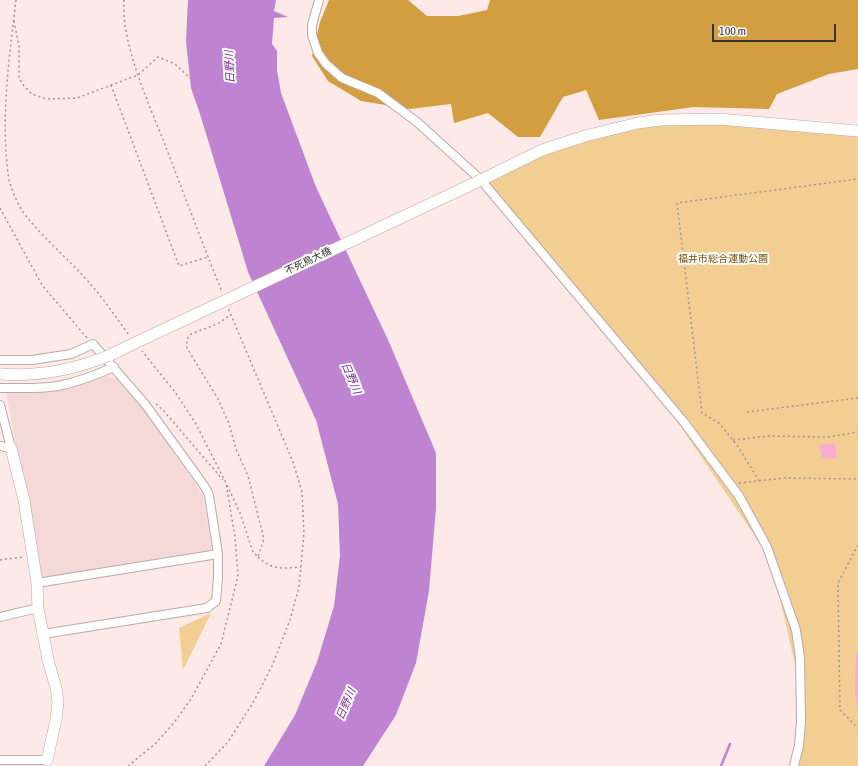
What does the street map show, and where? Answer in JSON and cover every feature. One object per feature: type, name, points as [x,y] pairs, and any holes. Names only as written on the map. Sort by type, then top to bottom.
[{"type":"street","points":[[319,0],[312,25],[312,35],[318,53],[326,64],[342,78],[378,93],[417,122],[481,180],[683,421],[739,496],[767,547],[796,630],[800,658],[801,722],[799,745],[794,766]]},
{"type":"street","name":"不死鳥大橋","points":[[0,374],[32,375],[65,370],[93,362],[542,150],[585,136],[638,123],[660,120],[720,119],[858,131]]},
{"type":"street","points":[[0,360],[32,360],[71,354],[92,344],[114,367],[145,404],[205,487],[209,495],[218,554],[216,602],[207,608],[43,634]]},
{"type":"street","points":[[0,388],[31,389],[58,386],[90,377],[114,367]]},
{"type":"street","points":[[0,405],[24,500],[36,583],[38,608],[58,702],[48,760],[0,760]]},
{"type":"street","points":[[0,446],[11,448]]},
{"type":"street","points":[[36,583],[218,554]]},
{"type":"street","points":[[0,617],[38,608]]},
{"type":"path","points":[[4,80],[16,0]]},
{"type":"path","points":[[124,0],[128,38],[138,75],[222,294]]},
{"type":"path","points":[[14,19],[18,46],[19,78],[32,94],[47,99],[77,98],[138,75],[158,56],[175,64],[191,78]]},
{"type":"path","points":[[111,85],[179,266],[208,257]]},
{"type":"path","points":[[3,148],[6,170],[14,195],[26,215],[93,286],[135,343]]},
{"type":"path","points":[[759,481],[733,440],[719,423],[702,413],[677,203],[858,179]]},
{"type":"path","points":[[0,208],[42,285],[92,344]]},
{"type":"path","points":[[205,766],[228,742],[254,701],[272,666],[290,620],[299,587],[304,533],[302,492],[293,462],[228,308]]},
{"type":"path","points":[[231,316],[217,324],[191,334],[187,339],[187,348],[218,399],[230,424],[236,449],[248,476],[264,539],[258,557]]},
{"type":"path","points":[[747,412],[858,398]]},
{"type":"path","points":[[145,404],[153,401],[163,410],[226,483],[240,513],[253,552],[265,564],[275,568],[301,567]]},
{"type":"path","points":[[733,440],[769,436],[829,437],[858,432]]},
{"type":"path","points":[[729,484],[784,478],[858,479]]},
{"type":"path","points":[[858,546],[838,583],[840,710],[858,728]]},
{"type":"path","points":[[0,560],[32,556]]},
{"type":"shaded area","points":[[329,0],[408,0],[427,16],[458,16],[487,10],[490,0],[858,0],[858,69],[829,74],[777,94],[769,109],[694,107],[599,120],[586,90],[563,97],[540,137],[518,137],[488,113],[454,123],[451,104],[410,109],[361,101],[328,81],[312,56],[320,22]]},
{"type":"shaded area","points":[[105,376],[115,378],[140,405],[203,495],[212,548],[207,553],[45,579],[40,576],[6,392],[33,393],[59,389]]},
{"type":"green space","name":"福井市総合運動公園","points":[[660,120],[858,131],[858,766],[793,766],[801,690],[771,560],[652,384],[481,180],[585,136]]},
{"type":"green space","points":[[211,613],[183,670],[179,628]]},
{"type":"water","name":"日野川","points":[[188,0],[276,0],[274,11],[288,17],[274,18],[272,44],[277,51],[277,70],[281,93],[316,187],[389,342],[436,453],[436,508],[429,591],[416,663],[396,715],[363,766],[264,766],[295,715],[317,662],[334,606],[340,556],[338,504],[316,420],[248,272],[191,88],[186,41]]},
{"type":"building","points":[[835,443],[837,458],[822,458],[819,445]]},
{"type":"building","points":[[856,654],[858,654],[858,709],[855,696]]},
{"type":"waterway","points":[[721,766],[730,744]]}]
